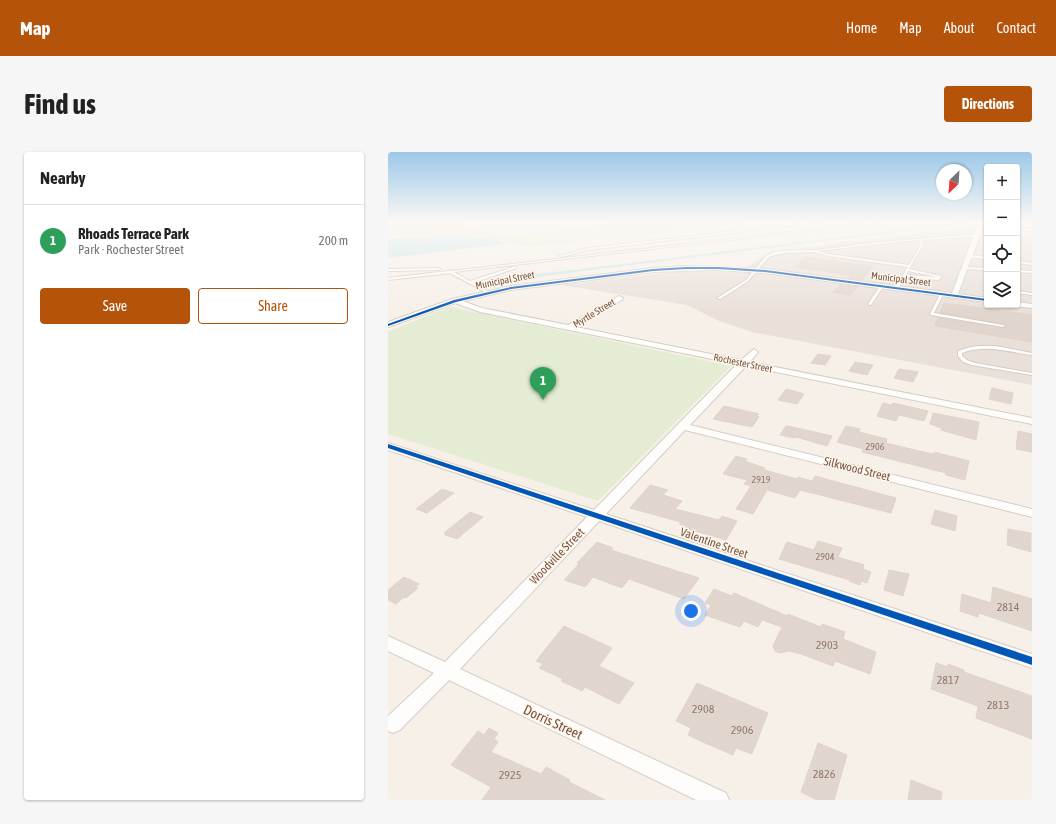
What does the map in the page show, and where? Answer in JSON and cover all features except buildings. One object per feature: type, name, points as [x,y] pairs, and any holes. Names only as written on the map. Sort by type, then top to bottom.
[{"type":"street","points":[[954,296],[971,252]]},
{"type":"street","name":"Municipal Street","points":[[388,325],[455,301],[489,293],[541,284],[653,270],[719,268],[754,270],[984,300]]},
{"type":"street","name":"Myrtle Street","points":[[569,328],[620,298]]},
{"type":"street","name":"Rochester Street","points":[[455,301],[480,310],[1032,421]]},
{"type":"street","points":[[1020,304],[1032,306]]},
{"type":"street","name":"Woodville Street","points":[[392,724],[447,671],[754,352]]},
{"type":"street","name":"Silkwood Street","points":[[682,426],[1032,513]]},
{"type":"street","name":"Valentine Street","points":[[388,446],[1032,661]]},
{"type":"street","name":"Dorris Street","points":[[388,642],[719,800]]},
{"type":"lane","points":[[388,279],[455,270],[528,263],[574,252]]},
{"type":"lane","points":[[538,261],[615,252]]},
{"type":"lane","points":[[720,298],[750,277],[754,270],[770,256],[780,253],[793,252]]},
{"type":"lane","points":[[818,252],[828,255],[909,266]]},
{"type":"lane","points":[[896,289],[918,252]]},
{"type":"lane","points":[[969,256],[984,258]]},
{"type":"lane","points":[[1020,262],[1032,264]]},
{"type":"lane","points":[[471,282],[528,263]]},
{"type":"lane","points":[[964,268],[984,269]]},
{"type":"lane","points":[[388,270],[455,270]]},
{"type":"lane","points":[[903,276],[932,279],[938,279],[940,277],[907,270]]},
{"type":"lane","points":[[449,271],[489,293]]},
{"type":"lane","points":[[1020,271],[1032,272]]},
{"type":"lane","points":[[870,304],[881,287]]},
{"type":"lane","points":[[1020,292],[1032,294]]},
{"type":"lane","points":[[941,295],[932,314],[1003,326]]},
{"type":"lane","points":[[1032,354],[979,346],[968,348],[960,352],[960,356],[965,361],[974,364],[1032,374]]},
{"type":"shaded area","points":[[769,252],[984,252],[984,308],[1020,308],[1020,252],[1032,252],[1032,385],[752,332],[719,321],[687,305],[561,285],[672,272],[740,272]]},
{"type":"green space","points":[[450,306],[731,366],[598,501],[388,434],[388,332]]},
{"type":"water","points":[[388,252],[436,252],[388,258]]},
{"type":"waterway","points":[[566,272],[726,252]]},
{"type":"waterway","points":[[517,278],[574,271]]},
{"type":"cycle path","points":[[388,325],[455,301],[511,288],[653,270],[686,268],[719,268],[765,271],[984,300]]},
{"type":"cycle path","points":[[388,446],[1032,661]]},
{"type":"place","name":"Rhoads Terrace Park","points":[[543,400]]}]
